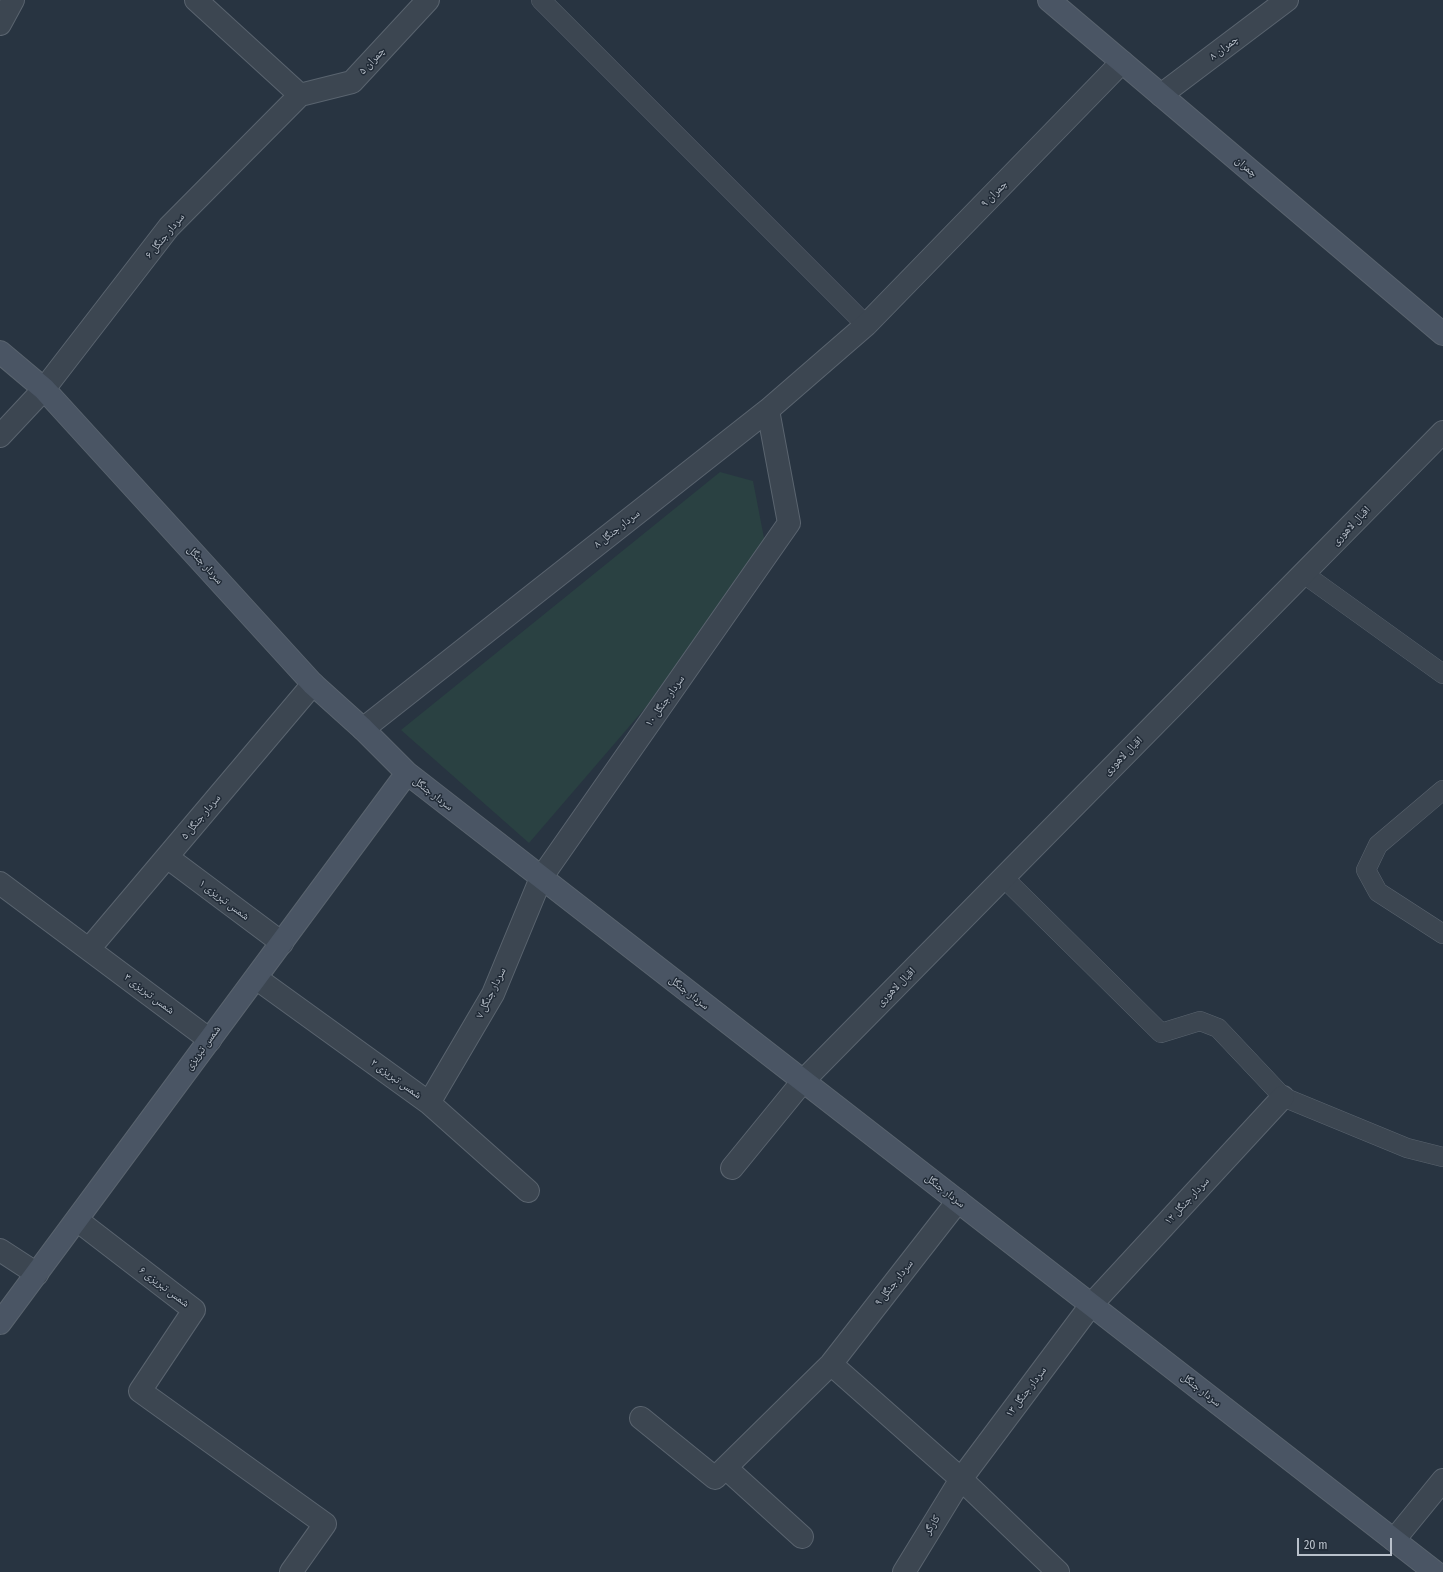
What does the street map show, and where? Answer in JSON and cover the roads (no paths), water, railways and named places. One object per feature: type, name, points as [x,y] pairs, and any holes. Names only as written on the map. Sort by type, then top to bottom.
[{"type":"street","points":[[0,24],[13,0]]},
{"type":"street","points":[[196,0],[300,96]]},
{"type":"street","name":"چمران ۵","points":[[300,96],[352,82],[428,0]]},
{"type":"street","name":"چمران","points":[[1049,0],[1443,334]]},
{"type":"street","name":"چمران ۸","points":[[1161,96],[1287,0]]},
{"type":"street","name":"چمران ۹","points":[[866,325],[1122,62]]},
{"type":"street","name":"سردار جنگل ۶","points":[[0,436],[44,389],[169,228],[300,96]]},
{"type":"street","name":"سردار جنگل ۸","points":[[363,729],[768,410],[866,325]]},
{"type":"street","name":"سردار جنگل","points":[[0,352],[44,389],[313,684],[363,729],[407,773],[1435,1572]]},
{"type":"street","name":"سردار جنگل ۱۰","points":[[541,878],[789,523],[768,410]]},
{"type":"street","name":"اقبال لاهوری","points":[[732,1168],[803,1081],[1443,432]]},
{"type":"street","name":"سردار جنگل ۵","points":[[89,949],[313,684]]},
{"type":"street","name":"شمس تبریزی","points":[[0,1323],[407,773]]},
{"type":"street","name":"شمس تبریزی ۱","points":[[167,857],[282,943]]},
{"type":"street","name":"سردار جنگل ۷","points":[[429,1103],[493,994],[541,878]]},
{"type":"street","name":"شمس تبریزی ۳","points":[[0,883],[210,1040]]},
{"type":"street","name":"شمس تبریزی ۲","points":[[256,978],[429,1103],[528,1191]]},
{"type":"street","name":"سردار جنگل ۱۲","points":[[1091,1305],[1283,1097]]},
{"type":"street","name":"سردار جنگل ۹","points":[[726,1468],[831,1364],[958,1201]]},
{"type":"street","name":"شمس تبریزی ۶","points":[[77,1220],[194,1310],[140,1391],[325,1524],[291,1572]]},
{"type":"street","points":[[0,1250],[37,1274]]},
{"type":"street","name":"سردار جنگل ۱۳","points":[[961,1479],[1091,1305]]},
{"type":"street","points":[[831,1364],[961,1479],[1058,1572]]},
{"type":"street","points":[[641,1418],[715,1478],[726,1468],[802,1537]]},
{"type":"street","name":"کارگر","points":[[904,1572],[961,1479]]},
{"type":"street","points":[[1394,1540],[1443,1480]]},
{"type":"lane","points":[[541,0],[866,325]]},
{"type":"lane","points":[[1304,574],[1443,674]]},
{"type":"lane","points":[[1443,790],[1378,845],[1366,870],[1378,892],[1443,934]]},
{"type":"lane","points":[[1004,878],[1161,1033],[1200,1021],[1218,1028],[1283,1097],[1407,1148],[1443,1157]]}]
